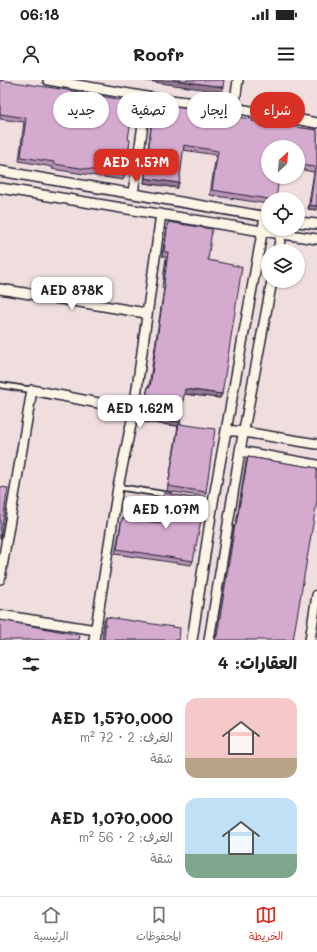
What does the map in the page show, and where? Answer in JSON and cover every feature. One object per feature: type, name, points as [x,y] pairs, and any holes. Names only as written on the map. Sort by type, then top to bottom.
[{"type":"street","points":[[48,80],[118,92]]},
{"type":"street","points":[[236,92],[238,80]]},
{"type":"street","points":[[242,109],[317,123]]},
{"type":"street","points":[[133,193],[142,128]]},
{"type":"street","points":[[0,171],[261,216]]},
{"type":"street","points":[[0,188],[261,232]]},
{"type":"street","points":[[94,640],[118,487],[134,410],[146,313],[161,214]]},
{"type":"street","points":[[305,223],[317,224]]},
{"type":"street","points":[[192,640],[209,501],[226,430],[261,236]]},
{"type":"street","points":[[304,236],[317,239]]},
{"type":"street","points":[[209,640],[240,451],[271,288]]},
{"type":"street","points":[[0,289],[146,313]]},
{"type":"street","points":[[0,579],[32,390],[134,410]]},
{"type":"street","points":[[226,430],[317,444]]},
{"type":"street","points":[[240,451],[317,465]]},
{"type":"street","points":[[310,640],[317,595]]},
{"type":"street","points":[[0,615],[96,630]]},
{"type":"lane","points":[[0,385],[32,390]]},
{"type":"lane","points":[[118,487],[176,496]]},
{"type":"building","points":[[0,80],[78,92],[53,92],[53,128],[109,128],[109,98],[117,99],[117,128],[130,128],[128,139],[130,140],[125,175],[54,164],[54,162],[21,157],[26,118],[0,114]]},
{"type":"building","points":[[173,80],[224,80],[223,87]]},
{"type":"building","points":[[179,107],[187,108],[187,128],[242,128],[242,118],[250,119],[250,128],[303,128],[317,130],[317,206],[310,205],[315,167],[305,166],[305,140],[261,140],[261,184],[278,184],[277,192],[261,192],[261,198],[212,190],[218,151],[184,145],[179,183],[145,178],[151,128],[179,128]]},
{"type":"building","points":[[168,222],[212,229],[208,260],[242,267],[222,394],[185,389],[180,422],[144,417],[148,386],[150,387],[165,284],[168,252],[164,252]]},
{"type":"building","points":[[179,424],[215,429],[206,492],[168,486]]},
{"type":"building","points":[[248,457],[317,468],[317,501],[293,640],[214,640],[217,636],[235,525]]},
{"type":"building","points":[[0,487],[8,488],[0,539]]},
{"type":"building","points":[[164,493],[205,500],[193,561],[117,549],[122,518],[160,523]]},
{"type":"building","points":[[106,617],[180,628],[179,640],[104,640]]},
{"type":"building","points":[[0,620],[80,635],[79,640],[0,640]]}]
